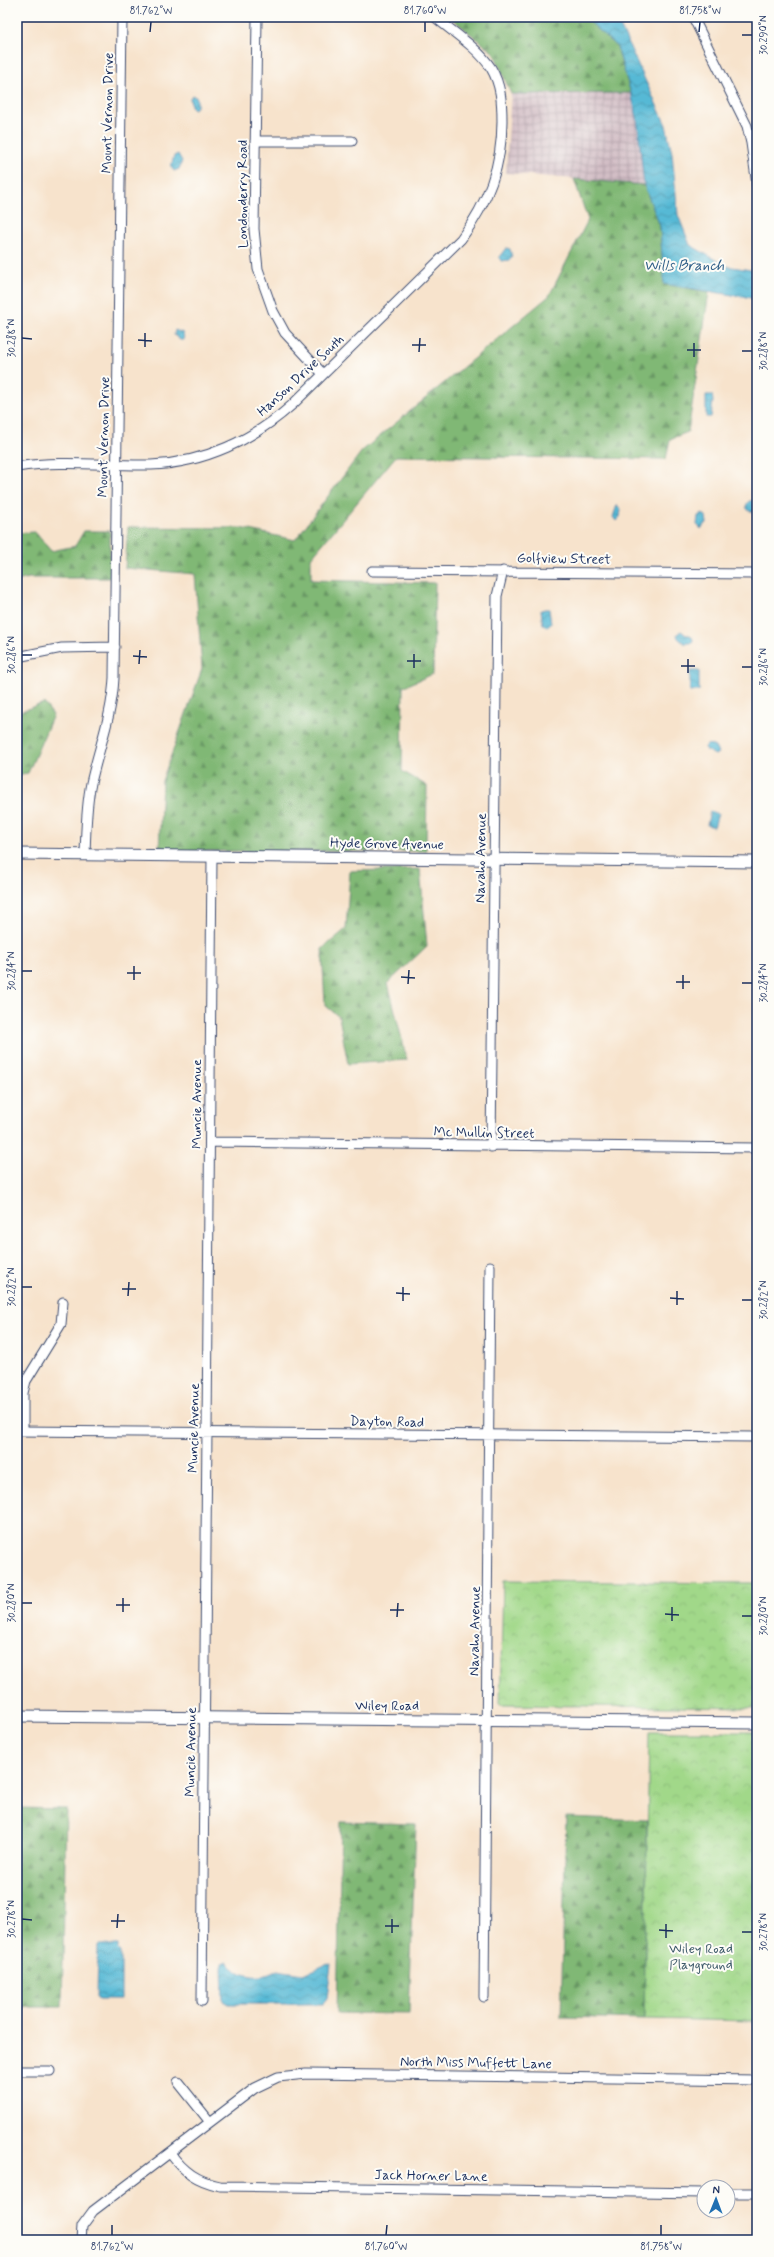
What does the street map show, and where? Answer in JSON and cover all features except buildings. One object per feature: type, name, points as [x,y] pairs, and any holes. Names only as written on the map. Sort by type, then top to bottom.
[{"type":"street","name":"Mount Vernon Drive","points":[[85,854],[87,810],[91,785],[107,729],[113,700],[115,646],[122,17]]},
{"type":"street","name":"Londonderry Road","points":[[257,17],[255,249],[262,281],[273,311],[285,333],[323,374]]},
{"type":"street","name":"Hanson Drive South","points":[[17,467],[49,463],[152,465],[176,462],[226,448],[278,417],[461,239],[483,206],[492,186],[502,142],[501,91],[496,77],[479,53],[435,17]]},
{"type":"street","points":[[693,17],[747,126],[752,142],[757,185]]},
{"type":"street","points":[[255,141],[352,141]]},
{"type":"street","name":"Golfview Street","points":[[372,570],[757,574]]},
{"type":"street","name":"Navaho Avenue","points":[[491,1147],[497,596],[503,571]]},
{"type":"street","points":[[17,657],[62,648],[115,646]]},
{"type":"street","name":"Hyde Grove Avenue","points":[[17,854],[757,862]]},
{"type":"street","name":"Muncie Avenue","points":[[202,2001],[212,856]]},
{"type":"street","name":"Mc Mullin Street","points":[[210,1142],[491,1147],[757,1148]]},
{"type":"street","name":"Navaho Avenue","points":[[484,1996],[490,1436],[490,1266]]},
{"type":"street","points":[[20,1431],[23,1393],[26,1381],[61,1324],[63,1302]]},
{"type":"street","name":"Dayton Road","points":[[20,1431],[757,1437]]},
{"type":"street","name":"Wiley Road","points":[[17,1716],[204,1719],[757,1723]]},
{"type":"street","points":[[17,2071],[50,2071]]},
{"type":"street","name":"North Miss Muffett Lane","points":[[81,2240],[82,2226],[93,2211],[210,2122],[267,2081],[291,2074],[757,2080]]},
{"type":"street","points":[[178,2082],[210,2122]]},
{"type":"street","name":"Jack Horner Lane","points":[[170,2153],[181,2168],[194,2178],[220,2186],[696,2193]]},
{"type":"street","points":[[736,2193],[757,2193]]},
{"type":"shaded area","points":[[631,93],[637,117],[644,185],[506,173],[511,94]]},
{"type":"green space","points":[[450,17],[585,17],[617,47],[631,93],[511,94],[494,53]]},
{"type":"green space","points":[[574,179],[644,185],[660,226],[664,284],[709,292],[688,432],[670,439],[666,459],[396,456],[311,558],[311,580],[435,583],[433,674],[403,687],[402,771],[427,786],[426,851],[159,851],[162,781],[202,669],[195,574],[125,568],[128,527],[241,528],[295,540],[362,451],[549,296],[588,220]]},
{"type":"green space","points":[[84,531],[110,531],[110,578],[29,578],[17,581],[17,533],[35,532],[51,551],[75,546]]},
{"type":"green space","points":[[44,703],[53,715],[28,773],[17,775],[17,713]]},
{"type":"green space","points":[[420,869],[427,946],[388,983],[407,1060],[348,1064],[339,1017],[325,1005],[322,949],[346,929],[350,871]]},
{"type":"green space","points":[[503,1581],[757,1583],[757,1708],[500,1705]]},
{"type":"green space","name":"Wiley Road Playground","points":[[649,1732],[757,1732],[757,2021],[644,2019]]},
{"type":"green space","points":[[17,1808],[66,1809],[62,2007],[17,2007]]},
{"type":"green space","points":[[566,1817],[647,1820],[644,2019],[561,2017]]},
{"type":"green space","points":[[341,1822],[416,1824],[409,2014],[337,2013]]},
{"type":"water","name":"Wills Branch","points":[[585,17],[616,17],[666,125],[672,153],[678,215],[690,245],[726,266],[757,271],[757,299],[664,284],[660,226],[644,185],[637,117],[631,93],[617,47]]},
{"type":"water","points":[[192,95],[197,98],[197,107],[194,109],[191,106],[190,98]]},
{"type":"water","points":[[178,154],[182,161],[179,169],[174,171],[171,167],[174,156]]},
{"type":"water","points":[[506,248],[510,249],[512,257],[510,260],[501,261],[499,257]]},
{"type":"water","points":[[175,330],[183,333],[184,340],[180,340],[174,335]]},
{"type":"water","points":[[706,395],[712,395],[713,401],[711,417],[706,417]]},
{"type":"water","points":[[750,501],[754,501],[756,502],[756,510],[750,511],[747,508],[747,504]]},
{"type":"water","points":[[617,505],[621,509],[620,517],[616,521],[613,517]]},
{"type":"water","points":[[702,513],[706,516],[707,523],[701,529],[697,525],[698,516]]},
{"type":"water","points":[[549,609],[551,624],[547,627],[543,625],[541,610]]},
{"type":"water","points":[[681,631],[686,635],[690,635],[693,639],[692,643],[684,643],[678,638],[677,634]]},
{"type":"water","points":[[690,671],[699,671],[699,691],[690,691]]},
{"type":"water","points":[[708,744],[715,747],[718,753],[715,755],[706,750],[705,747]]},
{"type":"water","points":[[710,811],[718,814],[714,827],[707,825]]},
{"type":"water","points":[[98,1945],[118,1945],[118,1949],[121,1952],[121,1999],[97,1999]]},
{"type":"water","points":[[227,1962],[237,1971],[250,1976],[264,1976],[277,1970],[304,1974],[328,1963],[331,1964],[327,1999],[323,2004],[228,2004],[223,2001],[222,1964]]}]
